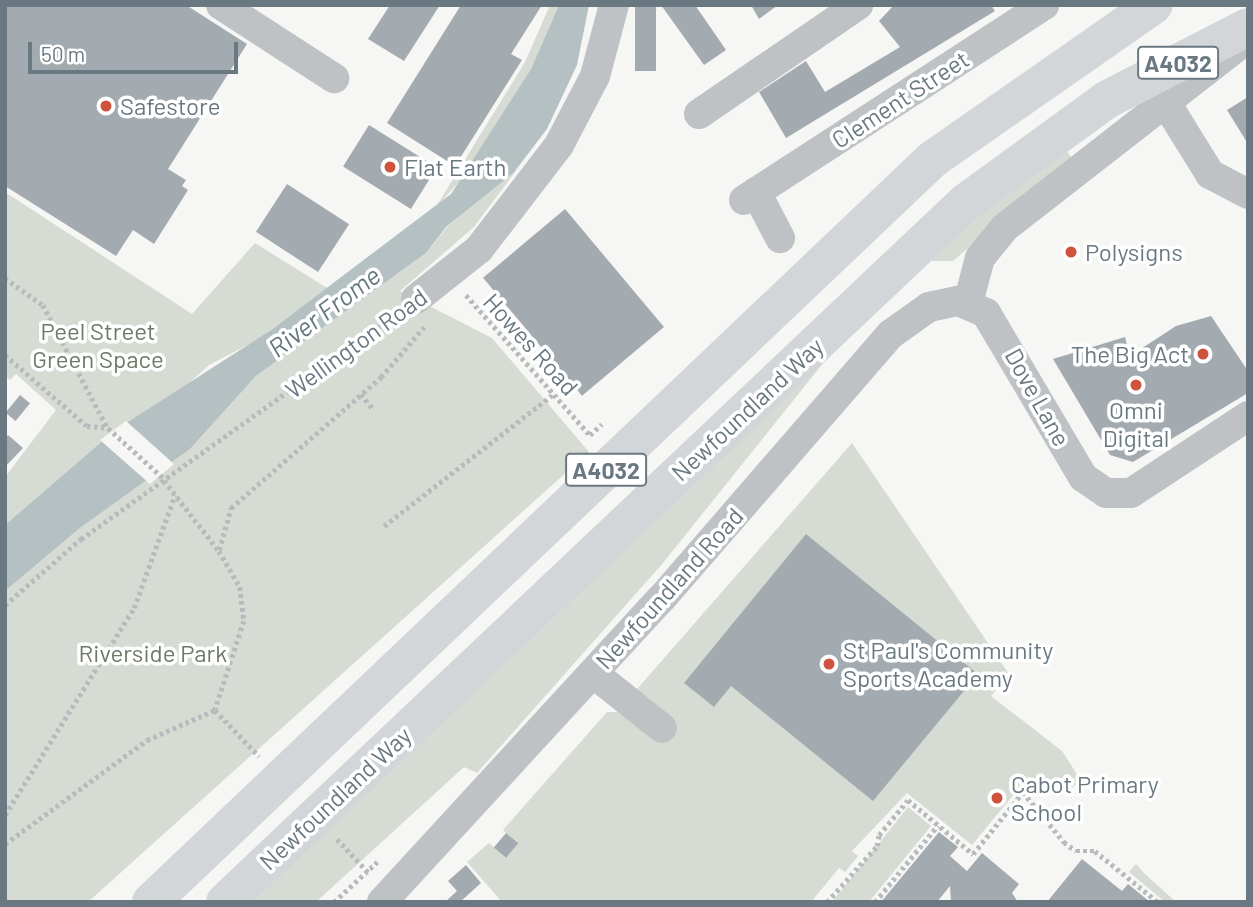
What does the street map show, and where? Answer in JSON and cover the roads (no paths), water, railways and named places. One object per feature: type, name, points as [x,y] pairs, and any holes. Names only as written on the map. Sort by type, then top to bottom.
[{"type":"highway","name":"Newfoundland Way","points":[[151,902],[933,159],[1154,5]]},
{"type":"highway","name":"Newfoundland Way","points":[[225,902],[966,202],[1108,99],[1248,27]]},
{"type":"street","name":"Wellington Road","points":[[416,299],[455,272],[559,145],[595,76],[614,5]]},
{"type":"street","name":"Clement Street","points":[[780,239],[750,196],[1044,5]]},
{"type":"street","points":[[699,114],[851,7]]},
{"type":"street","points":[[237,9],[334,78]]},
{"type":"street","points":[[968,303],[988,243],[1248,38]]},
{"type":"street","points":[[1166,103],[1210,174],[1248,194]]},
{"type":"street","name":"Dove Lane","points":[[968,303],[1000,329],[1083,477],[1106,493],[1131,493],[1248,416]]},
{"type":"street","name":"Newfoundland Road","points":[[382,902],[593,673],[891,334],[929,307],[968,303]]},
{"type":"street","points":[[593,673],[662,728]]},
{"type":"water","name":"River Frome","points":[[559,5],[589,5],[577,65],[547,129],[513,173],[446,227],[426,253],[256,376],[190,449],[80,528],[5,591],[5,525],[114,431],[271,330],[451,194],[531,69]]},
{"type":"place","name":"Safestore","points":[[106,106]]},
{"type":"place","name":"Flat Earth","points":[[390,167]]},
{"type":"place","name":"Polysigns","points":[[1071,252]]},
{"type":"place","name":"The Big Act","points":[[1203,354]]},
{"type":"place","name":"Omni Digital","points":[[1136,385]]},
{"type":"place","name":"St Paul's Community Sports Academy","points":[[829,664]]},
{"type":"place","name":"Cabot Primary School","points":[[997,798]]},
{"type":"park label","name":"Peel Street Green Space","points":[[98,345]]},
{"type":"park label","name":"Riverside Park","points":[[153,653]]}]
